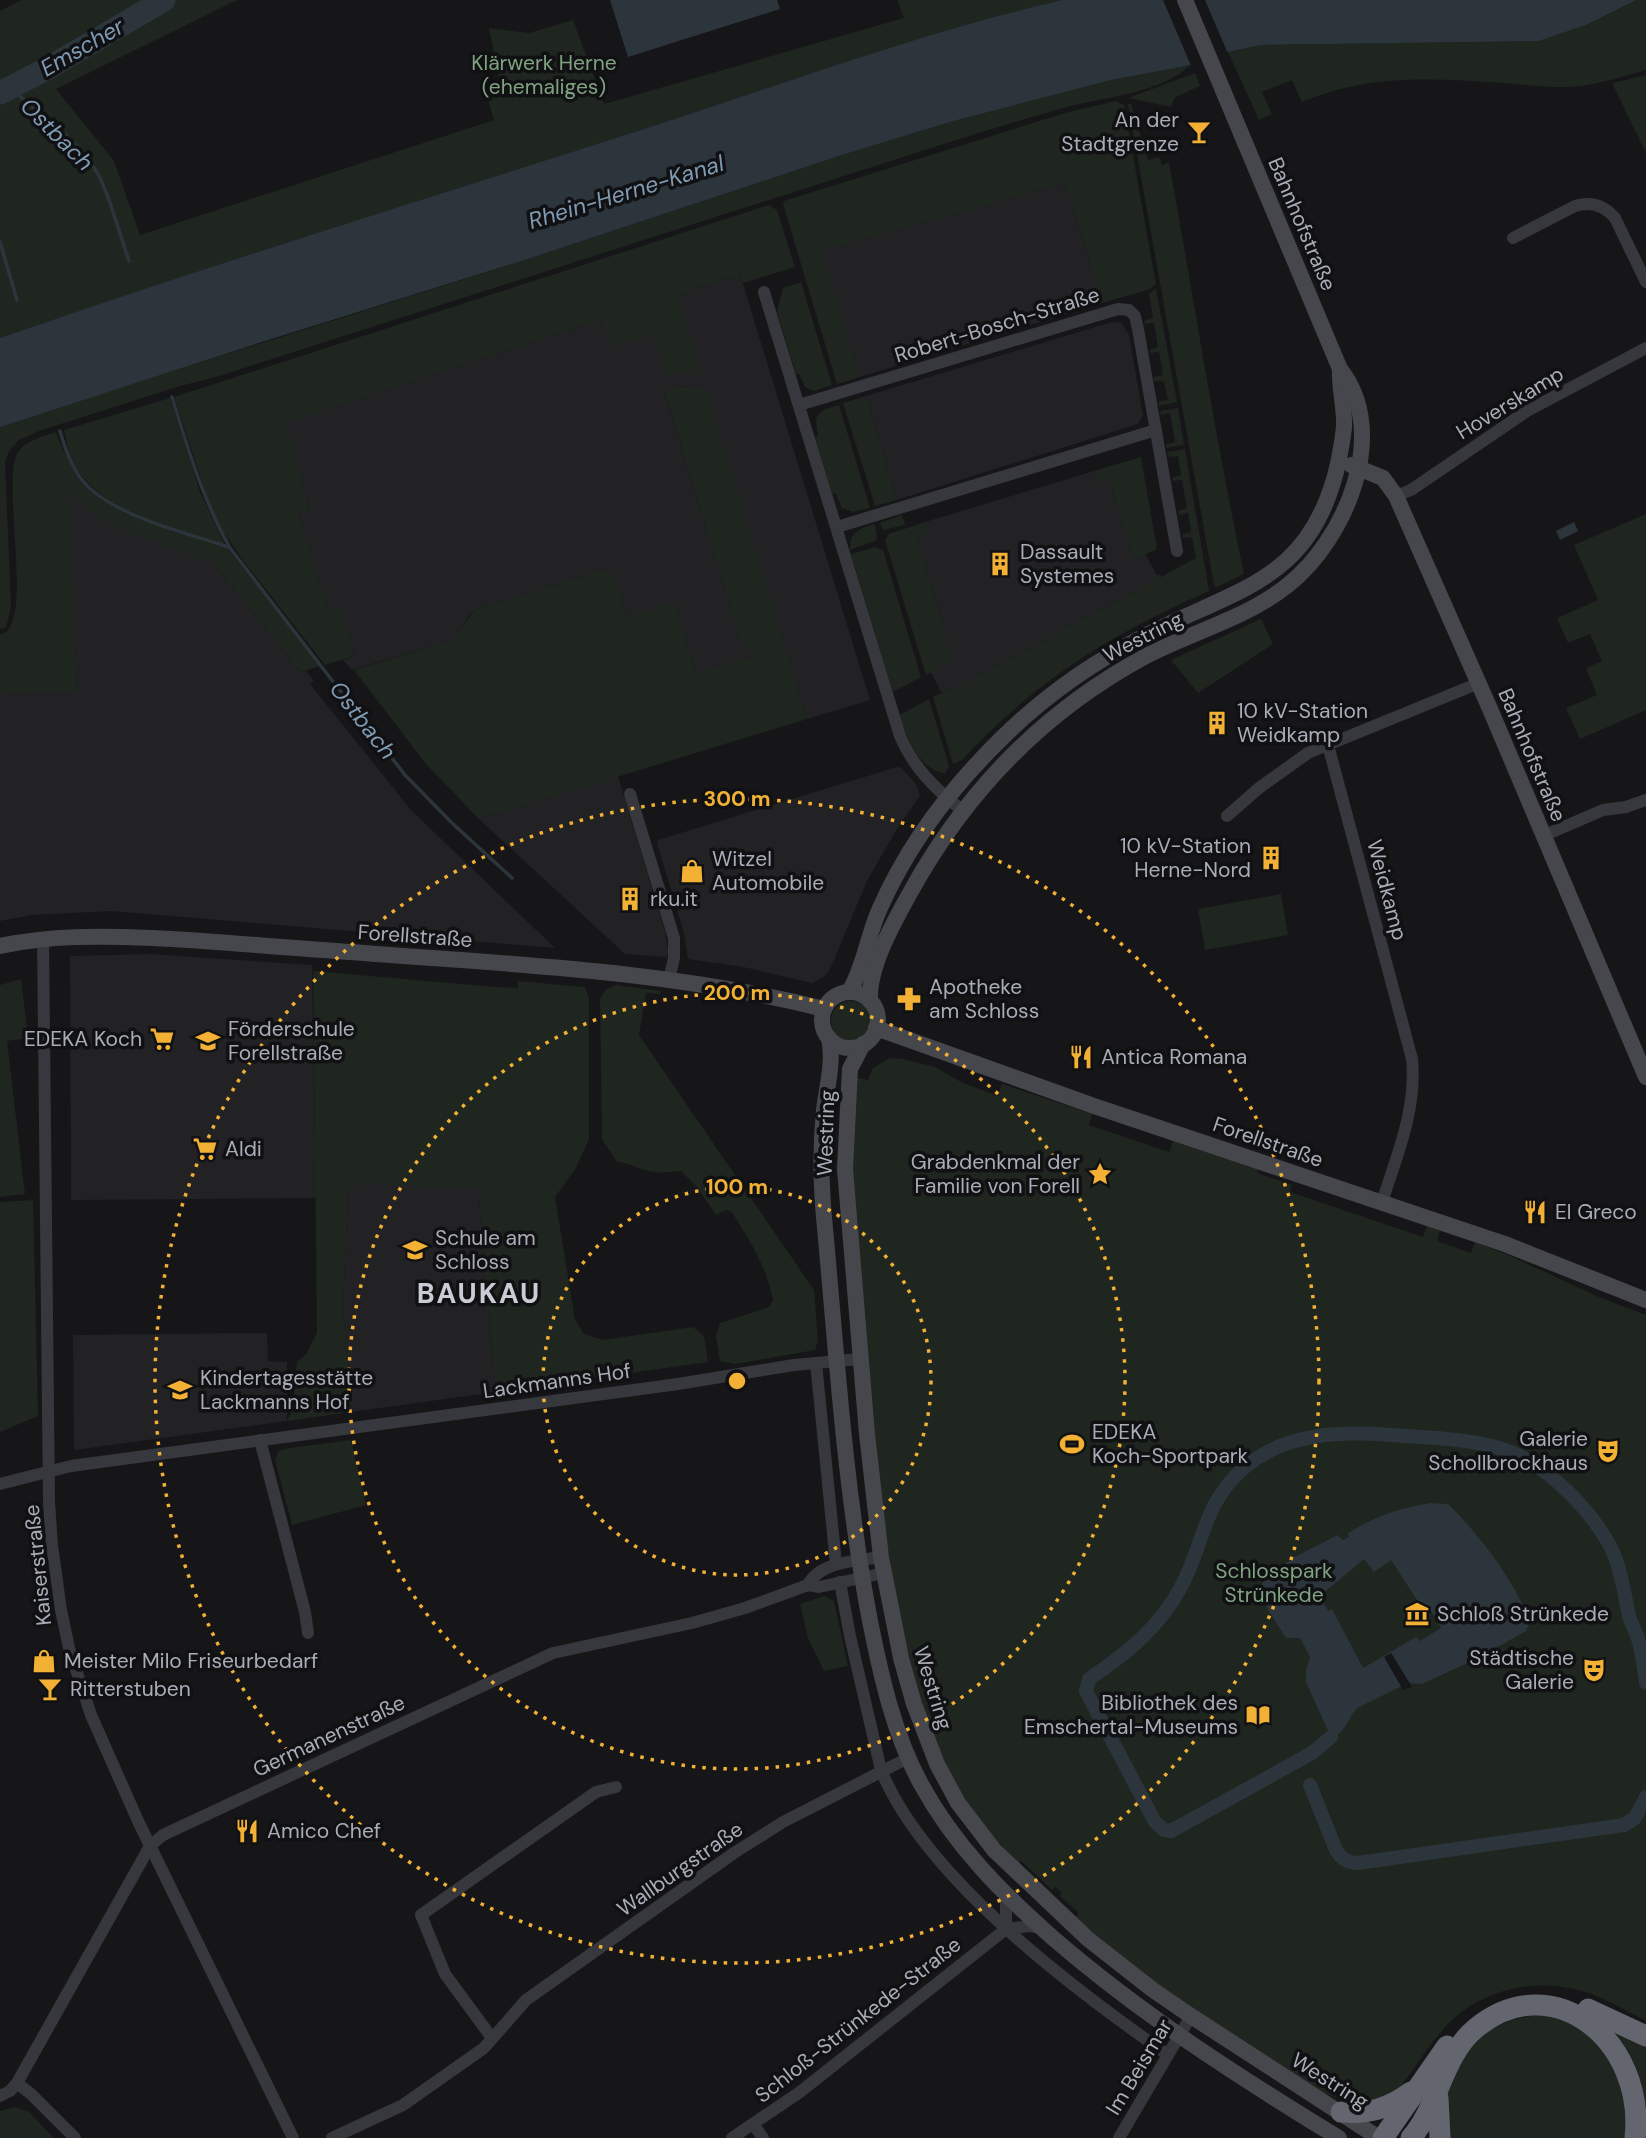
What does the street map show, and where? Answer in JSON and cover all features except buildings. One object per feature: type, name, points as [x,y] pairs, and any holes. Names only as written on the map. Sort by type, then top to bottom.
[{"type":"highway","points":[[1411,2138],[1425,2117],[1428,2088],[1459,2031],[1484,2012],[1514,2001],[1547,1998],[1602,2014],[1646,2036]]},
{"type":"highway","points":[[1381,2138],[1428,2088],[1476,2028],[1488,2020],[1528,2007],[1558,2008],[1583,2016],[1616,2040],[1634,2073],[1640,2098],[1635,2138]]},
{"type":"highway","points":[[1341,2112],[1385,2108],[1428,2088]]},
{"type":"highway","points":[[1428,2088],[1440,2138]]},
{"type":"main road","name":"Bahnhofstraße","points":[[1185,0],[1340,369],[1350,382],[1359,409],[1362,439],[1358,467]]},
{"type":"main road","name":"Westring","points":[[849,992],[870,930],[910,851],[962,780],[1020,721],[1077,677],[1136,640],[1254,586],[1278,569],[1306,540],[1325,504],[1339,460],[1344,427],[1340,369]]},
{"type":"main road","name":"Bahnhofstraße","points":[[1339,460],[1383,478],[1396,496],[1479,682],[1646,1077]]},
{"type":"main road","name":"Westring","points":[[870,1000],[873,975],[897,918],[924,868],[962,810],[1034,734],[1089,690],[1147,656],[1247,611],[1288,586],[1306,569],[1334,534],[1351,494],[1358,467]]},
{"type":"main road","name":"Forellstraße","points":[[0,946],[43,938],[107,936],[200,940],[670,980],[733,989],[824,1009]]},
{"type":"main road","points":[[849,992],[870,1000],[877,1013],[873,1035],[863,1044],[845,1047],[829,1038],[822,1024],[824,1009],[834,997],[849,992]]},
{"type":"main road","name":"Forellstraße","points":[[876,1028],[1105,1110],[1505,1244],[1646,1300]]},
{"type":"main road","name":"Westring","points":[[829,1038],[832,1060],[823,1126],[822,1184],[850,1500],[876,1651],[908,1758],[934,1807],[955,1838],[1006,1895],[1042,1928],[1103,1980],[1179,2037],[1339,2138]]},
{"type":"main road","name":"Westring","points":[[863,1044],[850,1069],[845,1169],[860,1359],[882,1565],[901,1658],[932,1752],[958,1803],[994,1850],[1088,1938],[1153,1990],[1191,2016],[1381,2138]]},
{"type":"street","points":[[1513,238],[1575,206],[1596,205],[1609,211],[1615,218],[1646,282]]},
{"type":"street","points":[[764,292],[900,736],[916,767],[947,799],[962,810]]},
{"type":"street","name":"Robert-Bosch-Straße","points":[[799,405],[1118,309],[1129,310],[1135,316],[1138,329],[1177,551]]},
{"type":"street","name":"Hoverskamp","points":[[1396,496],[1410,490],[1527,411],[1646,348]]},
{"type":"street","points":[[836,527],[1156,430]]},
{"type":"street","points":[[1227,816],[1259,788],[1308,753],[1479,682]]},
{"type":"street","name":"Weidkamp","points":[[1328,745],[1412,1059],[1414,1092],[1409,1119],[1382,1202]]},
{"type":"street","points":[[630,794],[674,938],[670,980]]},
{"type":"street","points":[[1543,836],[1603,810],[1626,807],[1646,800]]},
{"type":"street","name":"Kaiserstraße","points":[[43,938],[50,1470],[52,1545],[57,1592],[69,1648],[92,1715],[150,1846],[293,2138]]},
{"type":"street","name":"Lackmanns Hof","points":[[0,1484],[50,1470],[860,1359]]},
{"type":"street","points":[[816,1363],[836,1564]]},
{"type":"street","points":[[260,1440],[308,1633]]},
{"type":"street","name":"Germanenstraße","points":[[808,1585],[813,1575],[836,1564],[859,1560],[882,1565]]},
{"type":"street","name":"Germanenstraße","points":[[0,2096],[10,2091],[17,2083],[150,1846],[163,1835],[553,1653],[692,1623],[745,1608],[808,1585],[819,1587],[862,1578],[882,1565]]},
{"type":"street","points":[[840,1582],[849,1636],[881,1770],[889,1790],[923,1840],[1006,1929],[1089,1997],[1168,2055]]},
{"type":"street","name":"Wallburgstraße","points":[[332,2138],[403,2105],[484,2048],[526,2000],[734,1853],[783,1822],[908,1758]]},
{"type":"street","points":[[492,2038],[445,1974],[421,1915],[596,1792],[616,1787]]},
{"type":"street","points":[[1006,1895],[1006,1929]]},
{"type":"street","points":[[1006,1929],[1030,1926],[1042,1928]]},
{"type":"street","name":"Schloß-Strünkede-Straße","points":[[732,2138],[800,2092],[1006,1929]]},
{"type":"street","name":"Im Beismar","points":[[1119,2138],[1191,2016]]},
{"type":"street","points":[[17,2083],[32,2094],[75,2138]]},
{"type":"street","points":[[754,2124],[763,2138]]},
{"type":"shaded area","points":[[1066,183],[1102,303],[860,377],[821,251]]},
{"type":"shaded area","points":[[740,274],[870,700],[807,719],[705,388],[677,386],[664,391],[742,645],[747,644],[751,657],[696,672],[674,604],[627,616],[614,574],[605,569],[480,608],[469,616],[450,641],[352,670],[343,660],[352,657],[354,652],[340,610],[329,613],[298,514],[309,509],[286,422],[601,320],[655,334],[701,375],[678,295]]},
{"type":"shaded area","points":[[1112,322],[1121,323],[1129,335],[1143,416],[1138,424],[897,500],[866,396]]},
{"type":"shaded area","points":[[1094,471],[1099,485],[1110,482],[1134,560],[1145,554],[1157,575],[1160,574],[1161,577],[951,691],[950,689],[942,693],[930,671],[948,641],[917,537],[929,533],[925,522]]},
{"type":"shaded area","points":[[69,492],[90,512],[214,564],[301,672],[306,671],[314,681],[310,684],[411,810],[555,948],[111,911],[32,915],[0,921],[0,693],[77,692]]},
{"type":"shaded area","points":[[897,767],[902,768],[916,784],[920,796],[898,827],[867,881],[825,976],[812,983],[743,967],[688,959],[684,933],[658,840]]},
{"type":"shaded area","points":[[618,776],[665,931],[667,957],[625,954],[479,819]]},
{"type":"shaded area","points":[[151,954],[312,965],[316,1198],[71,1200],[70,956]]},
{"type":"shaded area","name":"Schule am Schloss","points":[[364,1183],[478,1188],[496,1392],[351,1412],[343,1308],[348,1191],[355,1185]]},
{"type":"shaded area","name":"Kindertagesstätte Lackmanns Hof","points":[[267,1333],[268,1361],[287,1362],[287,1421],[74,1450],[73,1335]]},
{"type":"green space","name":"Klärwerk Herne (ehemaliges)","points":[[21,0],[237,0],[56,89],[114,161],[140,235],[494,120],[486,94],[501,88],[489,28],[529,33],[573,20],[604,104],[904,18],[897,0],[1062,0],[958,27],[855,59],[0,338],[0,11]]},
{"type":"green space","points":[[1636,0],[1646,0],[1646,70],[1577,86],[1401,80],[1351,87],[1302,102],[1292,80],[1262,92],[1272,114],[1259,120],[1228,52],[1261,45],[1539,41],[1586,25]]},
{"type":"green space","points":[[1190,65],[1178,75],[1148,88],[1063,108],[975,134],[39,431],[19,440],[9,451],[5,462],[11,608],[6,628],[0,629],[0,427],[5,424],[950,122],[1111,80]]},
{"type":"green space","points":[[1195,73],[1200,86],[1174,98],[1171,107],[1128,98]]},
{"type":"green space","points":[[1646,75],[1646,153],[1612,83]]},
{"type":"green space","points":[[1116,101],[1124,105],[1156,284],[1148,290],[1102,303],[1066,183],[822,251],[860,377],[837,384],[784,201],[1065,113]]},
{"type":"green space","points":[[1128,104],[1131,104],[1148,160],[1159,157],[1162,165],[1169,162],[1244,574],[1217,587],[1214,585]]},
{"type":"green space","points":[[769,205],[777,210],[795,267],[743,283],[740,274],[678,295],[702,375],[665,373],[654,334],[613,347],[601,320],[287,422],[309,510],[298,514],[329,612],[340,609],[354,652],[351,657],[325,665],[221,528],[207,497],[174,397]]},
{"type":"green space","points":[[801,282],[832,385],[814,391],[805,387],[799,374],[796,374],[777,311],[783,288]]},
{"type":"green space","points":[[1156,288],[1177,402],[1159,406],[1159,401],[1168,400],[1164,381],[1154,381],[1154,377],[1163,375],[1159,352],[1151,353],[1149,350],[1158,347],[1154,323],[1145,324],[1144,321],[1153,318],[1149,294]]},
{"type":"green space","points":[[677,386],[706,388],[807,719],[479,819],[426,764],[354,670],[450,641],[480,608],[605,569],[614,574],[627,616],[674,603],[696,672],[751,657],[747,645],[742,646],[664,390]]},
{"type":"green space","points":[[866,396],[897,500],[875,506],[843,403]]},
{"type":"green space","points":[[170,398],[200,492],[225,545],[139,516],[118,505],[99,493],[84,478],[70,456],[64,430]]},
{"type":"green space","points":[[839,405],[870,508],[853,512],[842,508],[836,494],[832,493],[815,437],[818,435],[816,422],[819,414]]},
{"type":"green space","points":[[1178,408],[1184,445],[1166,448],[1166,444],[1175,442],[1170,413],[1161,415],[1160,411]]},
{"type":"green space","points":[[56,432],[76,475],[103,501],[125,513],[228,549],[320,666],[301,672],[214,564],[114,526],[90,512],[70,493],[77,692],[0,693],[0,634],[10,626],[15,608],[17,582],[14,467],[18,452],[26,444]]},
{"type":"green space","points":[[1185,449],[1209,591],[1139,625],[1076,662],[1018,706],[962,760],[953,764],[933,697],[950,689],[951,691],[1196,558],[1192,537],[1182,538],[1183,534],[1191,532],[1188,513],[1179,515],[1178,511],[1187,508],[1182,480],[1172,481],[1173,477],[1181,475],[1178,456],[1169,457],[1167,452]]},
{"type":"green space","points":[[1141,457],[1157,549],[1134,560],[1110,482],[1099,485],[1094,471]]},
{"type":"green space","points":[[1646,514],[1646,710],[1580,739],[1566,708],[1597,695],[1586,668],[1602,661],[1590,634],[1568,643],[1557,618],[1598,600],[1574,545]]},
{"type":"green space","points":[[902,515],[905,525],[883,530],[880,523]]},
{"type":"green space","points":[[925,522],[929,533],[917,537],[948,641],[945,643],[951,660],[926,675],[885,540],[889,534]]},
{"type":"green space","points":[[875,524],[877,540],[850,550],[851,539],[856,532]]},
{"type":"green space","points":[[875,547],[883,550],[921,677],[893,692],[851,554]]},
{"type":"green space","points":[[1261,619],[1273,644],[1198,693],[1171,660]]},
{"type":"green space","points":[[929,699],[949,766],[945,774],[920,759],[900,715]]},
{"type":"green space","points":[[1281,894],[1288,935],[1205,950],[1198,909]]},
{"type":"green space","points":[[313,971],[496,987],[518,988],[518,981],[585,987],[589,998],[589,1139],[576,1168],[555,1197],[575,1320],[584,1334],[603,1340],[693,1327],[704,1336],[708,1362],[496,1392],[478,1188],[359,1184],[348,1192],[343,1308],[351,1412],[287,1421],[293,1408],[297,1362],[306,1354],[317,1333]]},
{"type":"green space","points":[[21,979],[28,1038],[7,1041],[25,1194],[0,1197],[0,985]]},
{"type":"green space","points":[[616,985],[661,991],[661,994],[646,993],[639,1035],[814,1290],[818,1341],[815,1350],[736,1364],[720,1361],[716,1336],[720,1323],[769,1307],[773,1300],[770,1288],[757,1254],[732,1212],[726,1210],[716,1215],[697,1187],[681,1171],[654,1172],[617,1162],[602,1139],[600,999],[605,990]]},
{"type":"green space","points":[[851,1001],[859,1002],[865,1007],[870,1013],[870,1029],[865,1035],[859,1040],[851,1041],[843,1040],[837,1035],[832,1029],[831,1021],[832,1013],[837,1007],[843,1002]]},
{"type":"green space","name":"Schlosspark Strünkede","points":[[890,1058],[935,1067],[963,1083],[998,1096],[1002,1084],[1092,1114],[1089,1125],[1169,1152],[1173,1141],[1258,1169],[1257,1173],[1292,1185],[1290,1192],[1423,1237],[1427,1226],[1440,1230],[1437,1241],[1471,1253],[1475,1242],[1646,1315],[1646,2021],[1582,1991],[1548,1986],[1513,1989],[1480,2001],[1451,2021],[1387,2101],[1351,2104],[1318,2090],[1212,2023],[1158,1985],[1075,1918],[1079,1913],[1060,1896],[1062,1893],[1055,1887],[1052,1890],[1020,1860],[1019,1864],[993,1837],[963,1797],[939,1754],[925,1717],[901,1624],[881,1508],[852,1193],[852,1077],[868,1080],[873,1068]]},
{"type":"green space","points":[[33,1200],[38,1416],[0,1432],[0,1202]]},
{"type":"green space","points":[[351,1440],[366,1505],[292,1525],[275,1460],[278,1452],[283,1449]]},
{"type":"green space","points":[[824,1596],[834,1601],[848,1666],[824,1671],[808,1638],[800,1604]]},
{"type":"green space","points":[[1532,2016],[1554,2016],[1592,2032],[1625,2080],[1627,2130],[1624,2138],[1449,2138],[1448,2095],[1465,2057],[1480,2039],[1497,2026]]},
{"type":"green space","points":[[1607,2026],[1646,2043],[1646,2138],[1640,2138],[1641,2091],[1634,2064]]},
{"type":"green space","points":[[15,2107],[29,2112],[54,2138],[0,2138],[0,2111]]},
{"type":"water","points":[[610,0],[777,0],[780,9],[628,57]]},
{"type":"water","name":"Rhein-Herne-Kanal","points":[[1062,0],[1636,0],[1586,25],[1539,41],[1261,45],[1228,52],[1191,65],[1111,80],[950,122],[0,427],[0,338],[855,59],[958,27]]},
{"type":"water","points":[[1574,522],[1578,531],[1560,540],[1556,531]]},
{"type":"water","points":[[1448,1504],[1460,1516],[1506,1575],[1530,1622],[1526,1631],[1476,1659],[1422,1684],[1408,1683],[1359,1707],[1341,1732],[1331,1737],[1306,1682],[1310,1657],[1300,1638],[1286,1638],[1267,1607],[1261,1588],[1271,1573],[1306,1551],[1337,1535],[1343,1540],[1349,1537],[1348,1533],[1378,1517],[1419,1505]],"holes":[[[1364,1559],[1374,1572],[1391,1560],[1423,1609],[1428,1606],[1441,1628],[1420,1641],[1416,1637],[1363,1668],[1332,1609],[1328,1611],[1320,1596]]]},
{"type":"pier","points":[[1163,0],[1205,0],[1229,56],[1192,68]]},
{"type":"pier","points":[[1391,1653],[1412,1687],[1403,1690],[1384,1657]]},
{"type":"waterway","name":"Emscher","points":[[0,93],[164,0]]},
{"type":"waterway","name":"Ostbach","points":[[10,88],[58,128],[90,161],[107,193],[129,261]]},
{"type":"waterway","name":"Ostbach","points":[[0,242],[17,300]]},
{"type":"waterway","name":"Ostbach","points":[[172,397],[204,493],[230,548],[405,775],[512,878]]},
{"type":"waterway","name":"Ostbach","points":[[60,431],[75,469],[95,493],[130,513],[228,547]]},
{"type":"waterway","points":[[1331,1737],[1312,1753],[1171,1831],[1164,1830],[1155,1822],[1086,1691],[1089,1679],[1141,1639],[1173,1601],[1189,1570],[1212,1509],[1231,1481],[1261,1456],[1278,1447],[1314,1437],[1372,1434],[1467,1441],[1511,1452],[1540,1468],[1582,1507],[1612,1550],[1640,1647],[1646,1683]]},
{"type":"waterway","points":[[1310,1785],[1336,1850],[1345,1860],[1358,1863],[1624,1825],[1635,1818],[1646,1797]]},
{"type":"place","name":"An der Stadtgrenze","points":[[1199,132]]},
{"type":"place","name":"Dassault Systemes","points":[[1000,564]]},
{"type":"place","name":"10 kV-Station Weidkamp","points":[[1217,723]]},
{"type":"place","name":"10 kV-Station Herne-Nord","points":[[1271,858]]},
{"type":"place","name":"Witzel Automobile","points":[[692,871]]},
{"type":"place","name":"rku.it","points":[[630,899]]},
{"type":"place","name":"Apotheke am Schloss","points":[[909,999]]},
{"type":"place","name":"EDEKA Koch","points":[[162,1039]]},
{"type":"place","name":"Förderschule Forellstraße","points":[[208,1041]]},
{"type":"place","name":"Antica Romana","points":[[1081,1057]]},
{"type":"place","name":"Aldi","points":[[205,1149]]},
{"type":"place","name":"Grabdenkmal der Familie von Forell","points":[[1100,1174]]},
{"type":"place","name":"El Greco","points":[[1535,1212]]},
{"type":"place","name":"Schule am Schloss","points":[[415,1250]]},
{"type":"place","name":"Kindertagesstätte Lackmanns Hof","points":[[180,1390]]},
{"type":"place","name":"EDEKA Koch-Sportpark","points":[[1072,1444]]},
{"type":"place","name":"Galerie Schollbrockhaus","points":[[1608,1451]]},
{"type":"place","name":"Schloß Strünkede","points":[[1417,1614]]},
{"type":"place","name":"Meister Milo Friseurbedarf","points":[[44,1661]]},
{"type":"place","name":"Städtische Galerie","points":[[1594,1670]]},
{"type":"place","name":"Ritterstuben","points":[[50,1689]]},
{"type":"place","name":"Bibliothek des Emschertal-Museums","points":[[1258,1715]]},
{"type":"place","name":"Amico Chef","points":[[247,1831]]},
{"type":"district","name":"BAUKAU","points":[[479,1293]]}]
